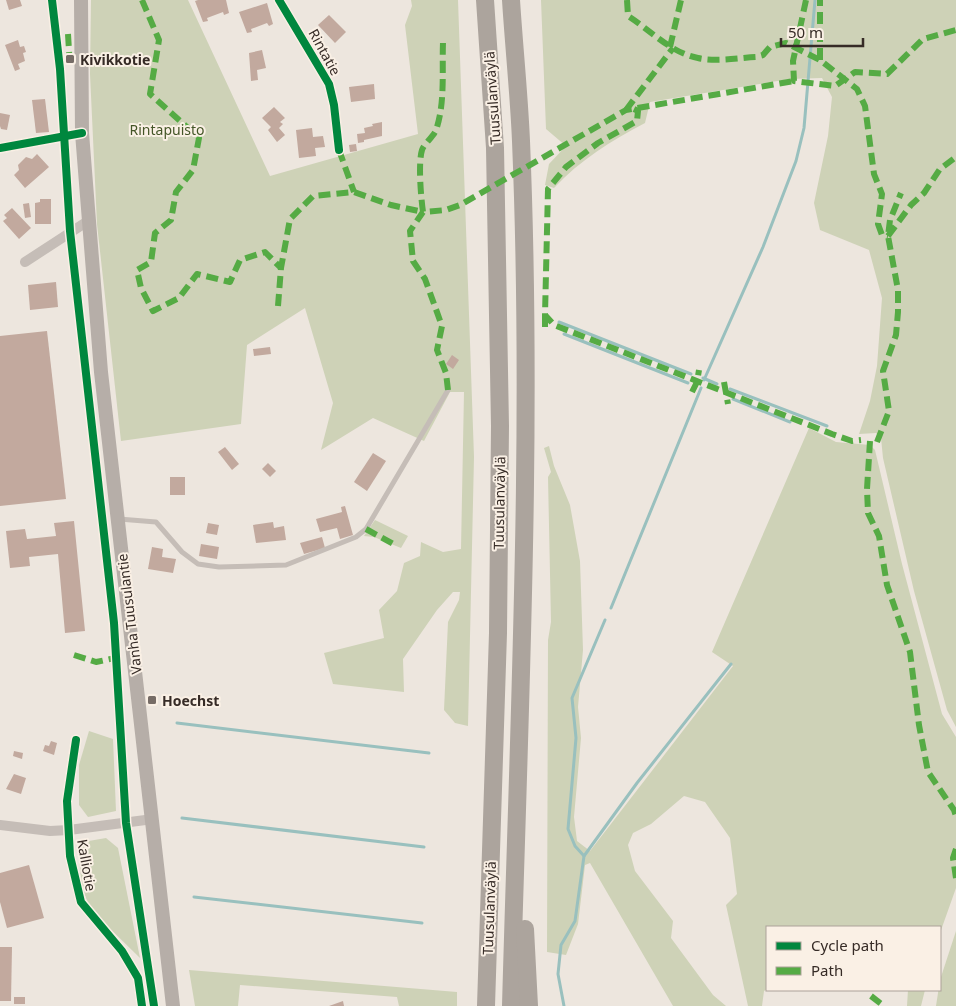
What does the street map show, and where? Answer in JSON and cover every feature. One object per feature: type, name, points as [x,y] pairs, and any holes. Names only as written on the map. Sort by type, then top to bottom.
[{"type":"highway","name":"Tuusulanväylä","points":[[485,0],[495,148],[500,426],[498,634],[486,1006]]},
{"type":"highway","name":"Tuusulanväylä","points":[[511,0],[521,141],[526,428],[511,1006]]},
{"type":"highway","points":[[516,850],[524,924],[529,1006]]},
{"type":"main road","name":"Vanha Tuusulantie","points":[[80,0],[82,133],[101,372],[173,1006]]},
{"type":"street","name":"Rintatie","points":[[279,0],[329,84],[334,105],[339,150]]},
{"type":"street","points":[[0,148],[82,133]]},
{"type":"street","points":[[25,262],[88,221]]},
{"type":"street","name":"Kalliotie","points":[[76,740],[67,801],[70,856],[81,902],[122,951],[138,978],[142,1006]]},
{"type":"street","points":[[0,825],[50,831],[153,819]]},
{"type":"lane","points":[[118,519],[156,522],[182,552],[198,564],[219,567],[286,565],[321,553],[356,537],[366,529],[448,390]]},
{"type":"green space","name":"Rintapuisto","points":[[91,0],[188,0],[270,176],[418,134],[405,25],[412,6],[411,0],[458,0],[474,457],[468,726],[455,723],[444,710],[448,622],[459,600],[460,592],[453,592],[437,610],[403,659],[404,692],[333,684],[324,653],[384,638],[379,610],[397,591],[404,563],[420,556],[421,542],[443,552],[461,549],[464,392],[450,392],[424,441],[373,418],[321,450],[333,403],[305,308],[247,345],[241,424],[121,441],[97,224],[90,74]]},
{"type":"green space","points":[[541,0],[956,0],[956,727],[947,710],[914,591],[883,458],[881,438],[876,433],[859,434],[870,401],[877,366],[882,298],[869,250],[820,230],[814,203],[828,136],[832,97],[822,78],[790,79],[650,102],[645,123],[596,152],[554,188],[545,185],[549,164],[566,146],[546,129]]},
{"type":"green space","points":[[809,428],[836,442],[870,445],[875,450],[902,564],[942,714],[956,737],[956,888],[941,930],[941,926],[766,926],[766,990],[764,991],[762,1006],[748,1006],[726,905],[737,894],[730,838],[705,802],[684,796],[651,824],[633,833],[628,845],[635,871],[673,921],[671,938],[713,995],[726,1006],[673,1006],[590,863],[585,865],[578,924],[566,955],[547,952],[548,640],[551,622],[548,477],[551,472],[544,448],[549,446],[554,466],[570,505],[580,561],[583,650],[578,707],[581,738],[574,817],[577,841],[590,851],[733,666],[712,652]]},
{"type":"green space","points":[[375,520],[408,536],[401,548],[374,537],[364,536]]},
{"type":"green space","points":[[89,731],[113,739],[116,811],[88,817],[79,805],[79,765]]},
{"type":"green space","points":[[106,838],[118,848],[140,958],[91,910],[82,888],[78,849],[83,842]]},
{"type":"green space","points":[[956,931],[956,1006],[936,1006],[938,991],[941,991],[941,977]]},
{"type":"green space","points":[[189,970],[457,992],[457,1006],[399,1006],[397,997],[240,985],[238,1006],[195,1006]]},
{"type":"green space","points":[[908,991],[925,991],[921,1006],[907,1006]]},
{"type":"building","points":[[6,0],[20,0],[22,6],[9,10]]},
{"type":"building","points":[[226,0],[229,13],[224,15],[223,12],[207,18],[208,21],[203,22],[195,1]]},
{"type":"building","points":[[267,3],[273,24],[269,26],[267,23],[251,29],[252,32],[247,33],[239,12]]},
{"type":"building","points":[[329,15],[346,32],[335,43],[318,25]]},
{"type":"building","points":[[18,40],[20,47],[24,46],[26,52],[23,53],[25,61],[18,64],[20,69],[15,71],[5,45]]},
{"type":"building","points":[[262,50],[266,68],[257,70],[258,80],[251,81],[249,53]]},
{"type":"building","points":[[374,84],[375,99],[351,102],[349,87]]},
{"type":"building","points":[[45,99],[49,132],[36,133],[32,100]]},
{"type":"building","points":[[274,107],[285,118],[280,122],[283,124],[279,128],[285,135],[277,142],[268,130],[271,127],[262,118]]},
{"type":"building","points":[[0,113],[10,115],[7,130],[1,129]]},
{"type":"building","points":[[382,122],[382,136],[358,143],[357,134],[365,133],[364,128]]},
{"type":"building","points":[[312,128],[313,137],[323,136],[325,147],[315,148],[316,156],[299,158],[296,130]]},
{"type":"building","points":[[356,144],[357,151],[350,152],[349,145]]},
{"type":"building","points":[[37,154],[49,167],[25,188],[14,175],[19,170],[18,165],[26,157],[32,159]]},
{"type":"building","points":[[40,199],[51,199],[51,224],[35,224],[35,203],[40,202]]},
{"type":"building","points":[[29,203],[31,217],[25,218],[23,204]]},
{"type":"building","points":[[12,208],[31,228],[19,239],[3,221],[7,218],[4,215]]},
{"type":"building","points":[[56,282],[58,307],[30,310],[28,285]]},
{"type":"building","points":[[47,331],[66,499],[0,506],[0,336]]},
{"type":"building","points":[[270,347],[271,354],[254,356],[253,349]]},
{"type":"building","points":[[452,355],[459,360],[453,369],[446,364]]},
{"type":"building","points":[[225,447],[239,464],[232,470],[218,452]]},
{"type":"building","points":[[373,453],[386,461],[367,491],[354,482]]},
{"type":"building","points":[[268,463],[276,471],[270,477],[262,469]]},
{"type":"building","points":[[170,477],[185,477],[185,495],[170,495]]},
{"type":"building","points":[[345,506],[353,535],[340,539],[337,528],[320,532],[316,519],[342,512],[341,507]]},
{"type":"building","points":[[74,521],[85,631],[65,633],[58,554],[29,557],[30,566],[10,568],[6,531],[25,529],[27,539],[56,536],[54,523]]},
{"type":"building","points":[[273,522],[274,528],[284,526],[286,540],[256,543],[253,525]]},
{"type":"building","points":[[208,523],[219,525],[217,535],[206,533]]},
{"type":"building","points":[[322,537],[325,548],[304,554],[300,543]]},
{"type":"building","points":[[201,544],[219,547],[217,559],[199,556]]},
{"type":"building","points":[[152,547],[163,549],[162,557],[176,559],[173,573],[148,569]]},
{"type":"building","points":[[51,741],[57,743],[54,755],[43,751],[45,745],[49,746]]},
{"type":"building","points":[[14,751],[23,753],[22,759],[13,756]]},
{"type":"building","points":[[14,774],[26,778],[21,794],[6,789]]},
{"type":"building","points":[[29,865],[44,918],[7,928],[0,902],[0,873]]},
{"type":"building","points":[[0,947],[12,947],[11,1001],[0,1001]]},
{"type":"building","points":[[14,997],[25,997],[25,1004],[14,1004]]},
{"type":"building","points":[[343,1001],[344,1006],[329,1006]]},
{"type":"waterway","points":[[704,380],[763,247],[796,161],[804,128],[815,0]]},
{"type":"waterway","points":[[559,322],[691,374]]},
{"type":"waterway","points":[[564,334],[688,383]]},
{"type":"waterway","points":[[703,378],[717,384]]},
{"type":"waterway","points":[[611,608],[701,388]]},
{"type":"waterway","points":[[730,389],[827,426]]},
{"type":"waterway","points":[[733,399],[790,422]]},
{"type":"waterway","points":[[564,1006],[558,974],[561,945],[575,921],[584,856],[575,846],[568,829],[576,738],[572,698],[605,620]]},
{"type":"waterway","points":[[584,856],[637,783],[731,664]]},
{"type":"waterway","points":[[177,723],[429,753]]},
{"type":"waterway","points":[[182,818],[424,847]]},
{"type":"waterway","points":[[194,897],[422,923]]},
{"type":"marked path","points":[[142,0],[159,40],[150,94],[199,138],[193,170],[176,192],[171,220],[155,233],[151,262],[137,270],[141,288],[153,311],[179,298],[197,274],[230,282],[240,260],[265,252],[281,268]]},
{"type":"marked path","points":[[627,0],[628,16],[670,46],[688,55],[712,60],[756,57],[763,55],[770,47],[786,43],[820,60],[857,89],[865,106],[874,174],[882,194],[878,224],[882,235],[888,236]]},
{"type":"marked path","points":[[670,47],[681,0]]},
{"type":"marked path","points":[[806,0],[793,61],[794,81],[835,86],[855,72],[887,74],[923,39],[956,30]]},
{"type":"marked path","points":[[820,0],[820,60]]},
{"type":"marked path","points":[[68,34],[70,67]]},
{"type":"marked path","points":[[278,306],[281,268],[290,219],[313,196],[354,192],[391,205],[423,212],[420,163],[423,147],[436,130],[440,117],[443,42]]},
{"type":"marked path","points":[[626,110],[673,48]]},
{"type":"marked path","points":[[448,390],[446,373],[437,350],[442,326],[425,279],[413,261],[410,231],[423,212],[446,210],[460,205],[626,110],[794,81]]},
{"type":"marked path","points":[[634,109],[638,111],[637,121],[598,143],[566,167],[548,189],[545,315],[554,325],[832,434],[852,441],[861,440]]},
{"type":"marked path","points":[[339,150],[354,192]]},
{"type":"marked path","points":[[888,236],[911,205],[924,193],[940,169],[956,157]]},
{"type":"marked path","points":[[877,442],[889,411],[883,371],[896,335],[898,290],[888,236],[890,220],[901,193]]},
{"type":"marked path","points":[[545,315],[545,331]]},
{"type":"marked path","points":[[692,392],[697,382],[699,370]]},
{"type":"marked path","points":[[724,382],[728,404]]},
{"type":"marked path","points":[[870,441],[867,489],[868,513],[879,536],[887,585],[910,652],[919,725],[928,772],[954,810],[956,816]]},
{"type":"marked path","points":[[366,529],[397,546]]},
{"type":"marked path","points":[[74,655],[96,662],[115,658]]},
{"type":"marked path","points":[[956,849],[953,858],[956,878]]},
{"type":"marked path","points":[[871,996],[884,1006]]},
{"type":"cycle path","points":[[52,0],[60,69],[70,231],[114,623],[126,823],[154,1006]]},
{"type":"cycle path","points":[[279,0],[329,84],[334,105],[339,150]]},
{"type":"cycle path","points":[[0,148],[82,133]]},
{"type":"cycle path","points":[[76,740],[67,801],[70,856],[81,902],[122,951],[138,978],[142,1006]]},
{"type":"place","name":"Kivikkotie","points":[[70,59]]},
{"type":"place","name":"Hoechst","points":[[152,700]]}]
